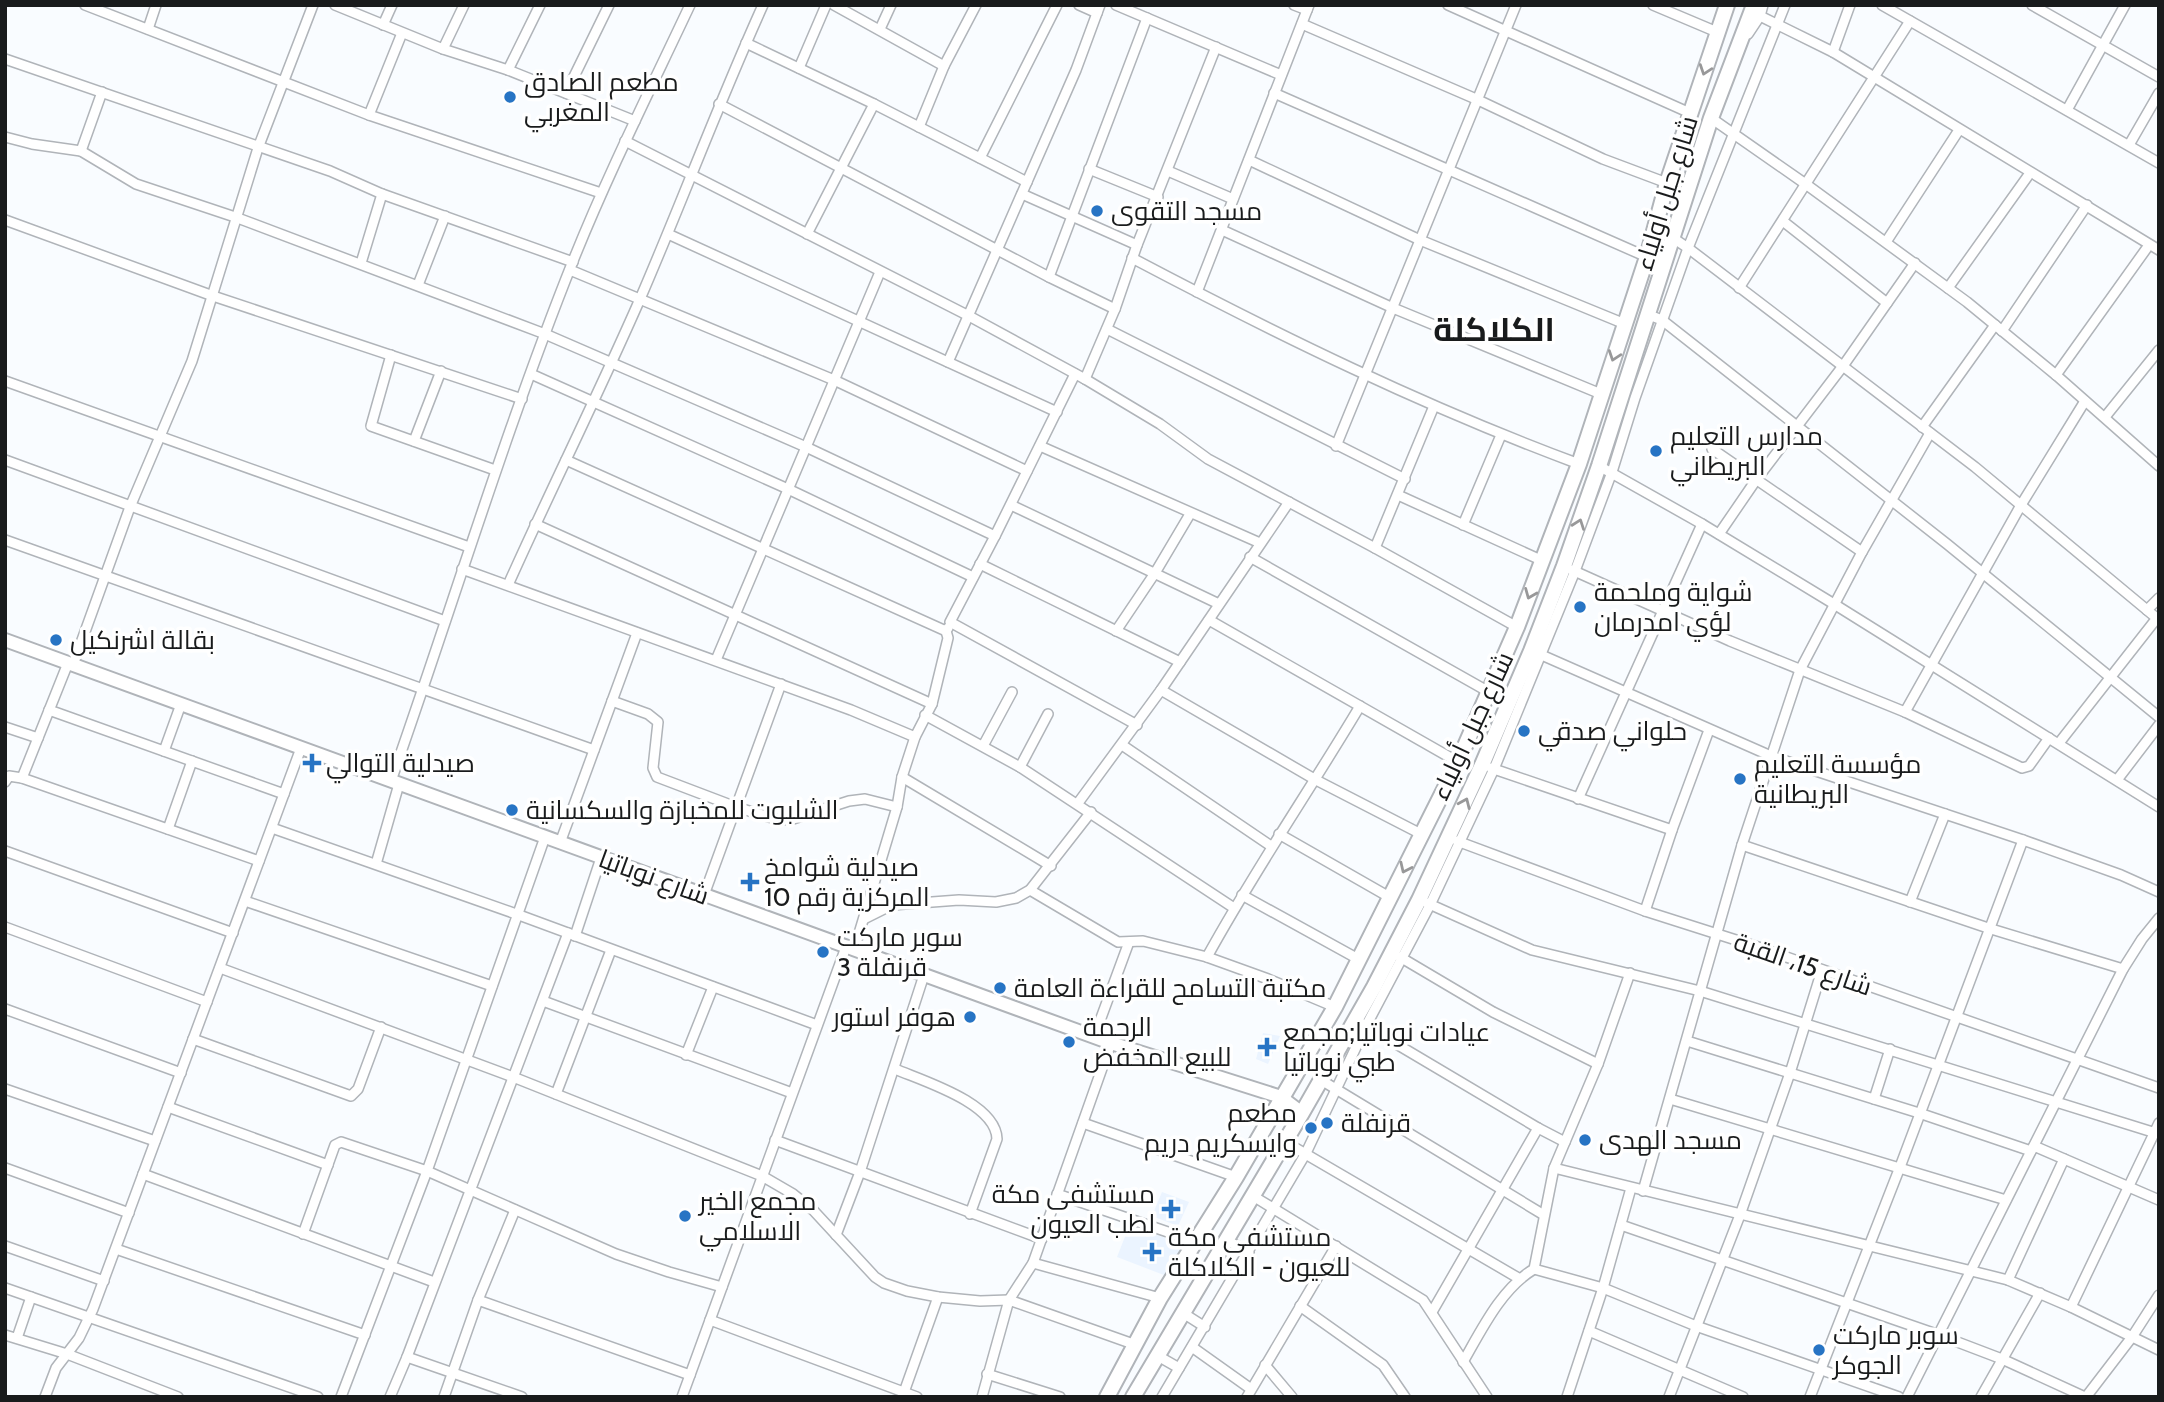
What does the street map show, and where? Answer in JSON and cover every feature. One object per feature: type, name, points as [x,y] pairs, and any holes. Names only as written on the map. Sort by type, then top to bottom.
[{"type":"main road","name":"شارع جبل أولياء","points":[[1107,1397],[1160,1298],[1236,1177],[1335,1007],[1458,762],[1517,627],[1579,464],[1647,257],[1667,183],[1727,5]]},
{"type":"main road","name":"شارع جبل أولياء","points":[[1133,1397],[1321,1080],[1361,1023],[1455,840],[1488,767],[1537,653],[1606,469],[1655,318],[1673,238],[1711,118],[1757,11]]},
{"type":"street","points":[[85,5],[369,115],[601,193]]},
{"type":"street","points":[[148,29],[156,5]]},
{"type":"street","points":[[22,778],[70,664],[130,507],[192,361],[258,148],[313,5]]},
{"type":"street","points":[[335,5],[635,121]]},
{"type":"street","points":[[383,25],[392,5]]},
{"type":"street","points":[[443,49],[464,5]]},
{"type":"street","points":[[508,70],[540,5]]},
{"type":"street","points":[[566,93],[609,5]]},
{"type":"street","points":[[376,864],[395,782],[445,621],[495,471],[545,334],[601,193],[690,5]]},
{"type":"street","points":[[508,585],[611,364],[763,5]]},
{"type":"street","points":[[799,68],[826,5]]},
{"type":"street","points":[[834,5],[944,66]]},
{"type":"street","points":[[880,29],[891,5]]},
{"type":"street","points":[[919,127],[944,66],[976,5]]},
{"type":"street","points":[[980,158],[1057,5]]},
{"type":"street","points":[[948,362],[1076,70],[1099,9],[1079,5]]},
{"type":"street","points":[[1116,5],[1281,75]]},
{"type":"street","points":[[1197,292],[1308,8],[1294,5]]},
{"type":"street","points":[[1448,5],[1690,113]]},
{"type":"street","points":[[1336,446],[1516,5]]},
{"type":"street","points":[[1653,5],[1717,32]]},
{"type":"street","points":[[1763,5],[1757,11],[1833,52],[2159,250]]},
{"type":"street","points":[[1785,5],[1688,248],[1655,318],[1799,427],[2159,717]]},
{"type":"street","points":[[1833,52],[1850,5]]},
{"type":"street","points":[[1882,5],[2159,163]]},
{"type":"street","points":[[2032,5],[2159,77]]},
{"type":"street","points":[[2067,110],[2125,5]]},
{"type":"street","points":[[1049,277],[1147,18]]},
{"type":"street","points":[[1740,288],[1910,21]]},
{"type":"street","points":[[1302,24],[1603,159],[1667,183]]},
{"type":"street","points":[[369,115],[402,33]]},
{"type":"street","points":[[746,43],[1027,182]]},
{"type":"street","points":[[1085,379],[1115,309],[1137,245],[1216,47]]},
{"type":"street","points":[[5,59],[330,171],[382,194],[571,266],[834,380],[1027,471]]},
{"type":"street","points":[[81,151],[102,92]]},
{"type":"street","points":[[1274,93],[1647,257]]},
{"type":"street","points":[[2129,145],[2159,93]]},
{"type":"street","points":[[719,104],[1115,309]]},
{"type":"street","points":[[807,234],[874,104]]},
{"type":"street","points":[[1711,118],[1948,288],[2056,375],[2155,463],[2159,452]]},
{"type":"street","points":[[1886,242],[1959,130]]},
{"type":"street","points":[[5,136],[32,144],[81,151],[136,184],[361,263],[545,334],[806,447],[995,536]]},
{"type":"street","points":[[625,141],[969,316],[1085,379],[1160,424],[1208,459],[1517,627]]},
{"type":"street","points":[[1248,160],[1420,240],[1625,324]]},
{"type":"street","points":[[1089,169],[1158,197]]},
{"type":"street","points":[[1168,171],[1233,199]]},
{"type":"street","points":[[1948,288],[2030,173]]},
{"type":"street","points":[[361,263],[382,194]]},
{"type":"street","points":[[1022,194],[1137,245]]},
{"type":"street","points":[[1643,1191],[1742,845],[1800,670],[1926,430],[2087,205]]},
{"type":"street","points":[[418,285],[445,216]]},
{"type":"street","points":[[5,220],[213,296],[522,399]]},
{"type":"street","points":[[1784,222],[1887,303]]},
{"type":"street","points":[[1222,230],[1393,308],[1601,394]]},
{"type":"street","points":[[668,234],[1056,412]]},
{"type":"street","points":[[1673,238],[1926,430],[2158,619],[2059,743]]},
{"type":"street","points":[[2056,375],[2149,245]]},
{"type":"street","points":[[1132,258],[1366,375],[1501,435],[1579,464]]},
{"type":"street","points":[[1719,534],[1756,480],[1799,427],[1915,263]]},
{"type":"street","points":[[716,660],[880,272]]},
{"type":"street","points":[[1107,329],[1405,479]]},
{"type":"street","points":[[2105,418],[2159,350]]},
{"type":"street","points":[[391,355],[371,426],[495,471]]},
{"type":"street","points":[[414,441],[441,372]]},
{"type":"street","points":[[531,374],[788,489],[973,577]]},
{"type":"street","points":[[682,1397],[817,1025],[864,919],[897,807],[902,776],[915,737],[932,704],[950,620],[1011,505],[1075,374]]},
{"type":"street","points":[[5,381],[469,547]]},
{"type":"street","points":[[1905,712],[1981,573],[2085,401]]},
{"type":"street","points":[[1375,548],[1434,406]]},
{"type":"street","points":[[1463,525],[1501,435]]},
{"type":"street","points":[[1040,446],[1260,543]]},
{"type":"street","points":[[1712,449],[1861,552]]},
{"type":"street","points":[[5,460],[445,621]]},
{"type":"street","points":[[566,460],[762,548],[948,627],[1137,724]]},
{"type":"street","points":[[1606,469],[1834,604],[2159,807]]},
{"type":"street","points":[[1398,495],[1543,561]]},
{"type":"street","points":[[1078,803],[1161,690],[1289,502]]},
{"type":"street","points":[[1011,505],[1219,604]]},
{"type":"street","points":[[1116,631],[1190,514]]},
{"type":"street","points":[[535,524],[932,704]]},
{"type":"street","points":[[1577,799],[1702,524]]},
{"type":"street","points":[[5,540],[594,750]]},
{"type":"street","points":[[1251,557],[1489,692]]},
{"type":"street","points":[[980,564],[1180,662]]},
{"type":"street","points":[[462,569],[781,684],[915,737]]},
{"type":"street","points":[[1569,569],[1800,670],[1905,712],[2026,768],[2049,738]]},
{"type":"street","points":[[2147,610],[2159,598]]},
{"type":"street","points":[[1209,620],[1458,762]]},
{"type":"street","points":[[560,843],[637,633]]},
{"type":"street","name":"شارع نوباتيا","points":[[5,640],[1111,1044],[1281,1097],[1302,1113]]},
{"type":"street","points":[[1537,653],[1771,757],[2023,840],[2121,875],[2159,892]]},
{"type":"street","points":[[704,895],[781,684]]},
{"type":"street","points":[[1161,690],[1316,780],[1421,834]]},
{"type":"street","points":[[983,746],[1012,692]]},
{"type":"street","points":[[612,701],[648,714],[658,722],[653,768],[657,777],[736,807],[779,820],[793,819],[849,801],[865,799],[897,807]]},
{"type":"street","points":[[164,751],[181,705]]},
{"type":"street","points":[[1207,957],[1271,846],[1316,780],[1360,706]]},
{"type":"street","points":[[49,710],[284,794]]},
{"type":"street","points":[[1020,767],[1048,714]]},
{"type":"street","points":[[925,715],[1020,767],[1078,803],[1234,908]]},
{"type":"street","points":[[2117,780],[2159,724]]},
{"type":"street","points":[[5,727],[38,738]]},
{"type":"street","points":[[1645,911],[1709,730]]},
{"type":"street","points":[[1122,745],[1271,846]]},
{"type":"street","points":[[45,1397],[56,1368],[90,1318],[301,748]]},
{"type":"street","points":[[169,829],[192,761]]},
{"type":"street","points":[[1488,767],[1672,830]]},
{"type":"street","points":[[5,782],[9,776],[22,778],[259,861]]},
{"type":"street","points":[[902,776],[1051,866]]},
{"type":"street","points":[[864,919],[892,905],[959,900],[996,902],[1016,898],[1030,890],[1051,866],[1091,812]]},
{"type":"street","points":[[1910,902],[1945,814]]},
{"type":"street","points":[[272,828],[519,915],[817,1025]]},
{"type":"street","points":[[1279,834],[1391,898]]},
{"type":"street","points":[[341,1397],[427,1171],[545,837]]},
{"type":"street","name":"شارع 15، القبة","points":[[1455,840],[1645,911],[1716,933],[2159,1088]]},
{"type":"street","points":[[1810,1397],[2023,840]]},
{"type":"street","points":[[1742,845],[1989,928],[2123,969]]},
{"type":"street","points":[[5,851],[233,933]]},
{"type":"street","points":[[390,1397],[469,1189],[601,858]]},
{"type":"street","points":[[1030,890],[1112,939],[1143,941],[1207,957],[1335,1007]]},
{"type":"street","points":[[1242,895],[1360,960]]},
{"type":"street","points":[[245,901],[492,986]]},
{"type":"street","points":[[1424,902],[1532,950],[1700,991],[2156,1134]]},
{"type":"street","points":[[1907,1397],[2123,969],[2141,939],[2159,918]]},
{"type":"street","points":[[5,927],[207,1002]]},
{"type":"street","points":[[1094,1037],[1129,942]]},
{"type":"street","points":[[556,1094],[611,950]]},
{"type":"street","points":[[1397,955],[1493,1012],[1598,1064]]},
{"type":"street","points":[[220,968],[513,1077],[762,1176],[793,1194],[813,1210],[875,1277],[884,1283],[938,1297],[980,1301],[1009,1300],[1136,1345]]},
{"type":"street","points":[[1668,1397],[1681,1370],[1740,1215],[1790,1073],[1822,970]]},
{"type":"street","points":[[1463,1362],[1483,1326],[1520,1279],[1534,1269],[1554,1168],[1598,1064],[1630,974]]},
{"type":"street","points":[[836,1235],[895,1069],[924,975]]},
{"type":"street","points":[[686,1055],[713,987]]},
{"type":"street","points":[[543,1001],[792,1093]]},
{"type":"street","points":[[5,1009],[181,1073]]},
{"type":"street","points":[[1162,1397],[1306,1153],[1337,1089],[1361,1023],[1565,1142]]},
{"type":"street","points":[[193,1039],[351,1096],[358,1089],[381,1027]]},
{"type":"street","points":[[1687,1041],[2064,1159],[2159,1200]]},
{"type":"street","points":[[982,1397],[1009,1300],[1033,1263],[1111,1044]]},
{"type":"street","points":[[1874,1099],[1890,1049]]},
{"type":"street","points":[[895,1069],[961,1098],[988,1118],[996,1129],[997,1139],[970,1213]]},
{"type":"street","points":[[1321,1080],[1544,1215]]},
{"type":"street","points":[[5,1088],[155,1141]]},
{"type":"street","points":[[1670,1099],[2006,1199]]},
{"type":"street","points":[[168,1107],[328,1165]]},
{"type":"street","points":[[1083,1123],[1236,1177]]},
{"type":"street","points":[[2071,1307],[2159,1123]]},
{"type":"street","points":[[1432,1311],[1538,1128]]},
{"type":"street","points":[[775,1140],[1042,1239]]},
{"type":"street","points":[[303,1234],[335,1145],[341,1142],[427,1171],[616,1254],[722,1287]]},
{"type":"street","points":[[1285,1142],[1520,1279]]},
{"type":"street","points":[[2008,1280],[2064,1159]]},
{"type":"street","points":[[5,1168],[129,1213]]},
{"type":"street","points":[[1554,1168],[2008,1280],[2159,1350]]},
{"type":"street","points":[[143,1174],[434,1282]]},
{"type":"street","points":[[1567,1397],[1632,1188]]},
{"type":"street","points":[[1057,1194],[1194,1241]]},
{"type":"street","points":[[1253,1196],[1414,1293],[1432,1311],[1482,1395]]},
{"type":"street","points":[[444,1397],[478,1300],[515,1210]]},
{"type":"street","points":[[1621,1225],[1939,1335],[2002,1359],[2085,1397],[2132,1337],[2159,1295]]},
{"type":"street","points":[[1226,1240],[1249,1252]]},
{"type":"street","points":[[5,1246],[104,1281]]},
{"type":"street","points":[[1192,1347],[1249,1393],[1336,1246]]},
{"type":"street","points":[[116,1249],[365,1335]]},
{"type":"street","points":[[1033,1263],[1160,1298]]},
{"type":"street","points":[[1534,1269],[1603,1288],[1696,1326],[1899,1397]]},
{"type":"street","points":[[5,1288],[318,1397]]},
{"type":"street","points":[[1981,1397],[2040,1293]]},
{"type":"street","points":[[17,1338],[31,1297]]},
{"type":"street","points":[[904,1394],[938,1297]]},
{"type":"street","points":[[478,1300],[690,1375]]},
{"type":"street","points":[[1300,1306],[1383,1365],[1405,1397]]},
{"type":"street","points":[[1183,1313],[1205,1327]]},
{"type":"street","points":[[710,1320],[917,1397]]},
{"type":"street","points":[[1589,1331],[1743,1397]]},
{"type":"street","points":[[5,1335],[68,1354],[178,1397]]},
{"type":"street","points":[[1158,1356],[1179,1368]]},
{"type":"street","points":[[407,1357],[522,1397]]},
{"type":"street","points":[[1265,1366],[1292,1397]]},
{"type":"street","points":[[987,1374],[1060,1397]]},
{"type":"shaded area","name":"عيادات نوباتيا;مجمع طبي نوباتيا","points":[[1263,1033],[1280,1036],[1268,1064],[1256,1059]]},
{"type":"shaded area","name":"مستشفى مكة لطب العيون","points":[[1162,1192],[1189,1202],[1178,1226],[1152,1216]]},
{"type":"shaded area","name":"مستشفى مكة للعيون - الكلاكلة","points":[[1130,1224],[1188,1247],[1169,1277],[1117,1257]]},
{"type":"place","name":"مطعم الصادق المغربي","points":[[510,97]]},
{"type":"place","name":"مسجد التقوى","points":[[1097,211]]},
{"type":"place","name":"مدارس التعليم البريطاني","points":[[1656,451]]},
{"type":"place","name":"شواية وملحمة لؤي امدرمان","points":[[1580,607]]},
{"type":"place","name":"بقالة اشرنكيل","points":[[56,640]]},
{"type":"place","name":"حلواني صدقي","points":[[1524,731]]},
{"type":"place","name":"صيدلية التوالي","points":[[312,763]]},
{"type":"place","name":"مؤسسة التعليم البريطانية","points":[[1740,779]]},
{"type":"place","name":"الشلبوت للمخبازة والسكسانية","points":[[512,810]]},
{"type":"place","name":"صيدلية شوامخ المركزية رقم 10","points":[[750,882]]},
{"type":"place","name":"سوبر ماركت قرنفلة 3","points":[[823,952]]},
{"type":"place","name":"مكتبة التسامح للقراءة العامة","points":[[1000,988]]},
{"type":"place","name":"هوفر استور","points":[[970,1017]]},
{"type":"place","name":"الرحمة للبيع المخفض","points":[[1069,1042]]},
{"type":"place","name":"عيادات نوباتيا;مجمع طبي نوباتيا","points":[[1267,1047]]},
{"type":"place","name":"قرنفلة","points":[[1327,1123]]},
{"type":"place","name":"مطعم وايسكريم دريم","points":[[1311,1128]]},
{"type":"place","name":"مسجد الهدى","points":[[1585,1140]]},
{"type":"place","name":"مستشفى مكة لطب العيون","points":[[1171,1209]]},
{"type":"place","name":"مجمع الخير الاسلامي","points":[[685,1216]]},
{"type":"place","name":"مستشفى مكة للعيون - الكلاكلة","points":[[1152,1252]]},
{"type":"place","name":"سوبر ماركت الجوكر","points":[[1819,1350]]},
{"type":"district","name":"الكلاكلة","points":[[1494,329]]}]
